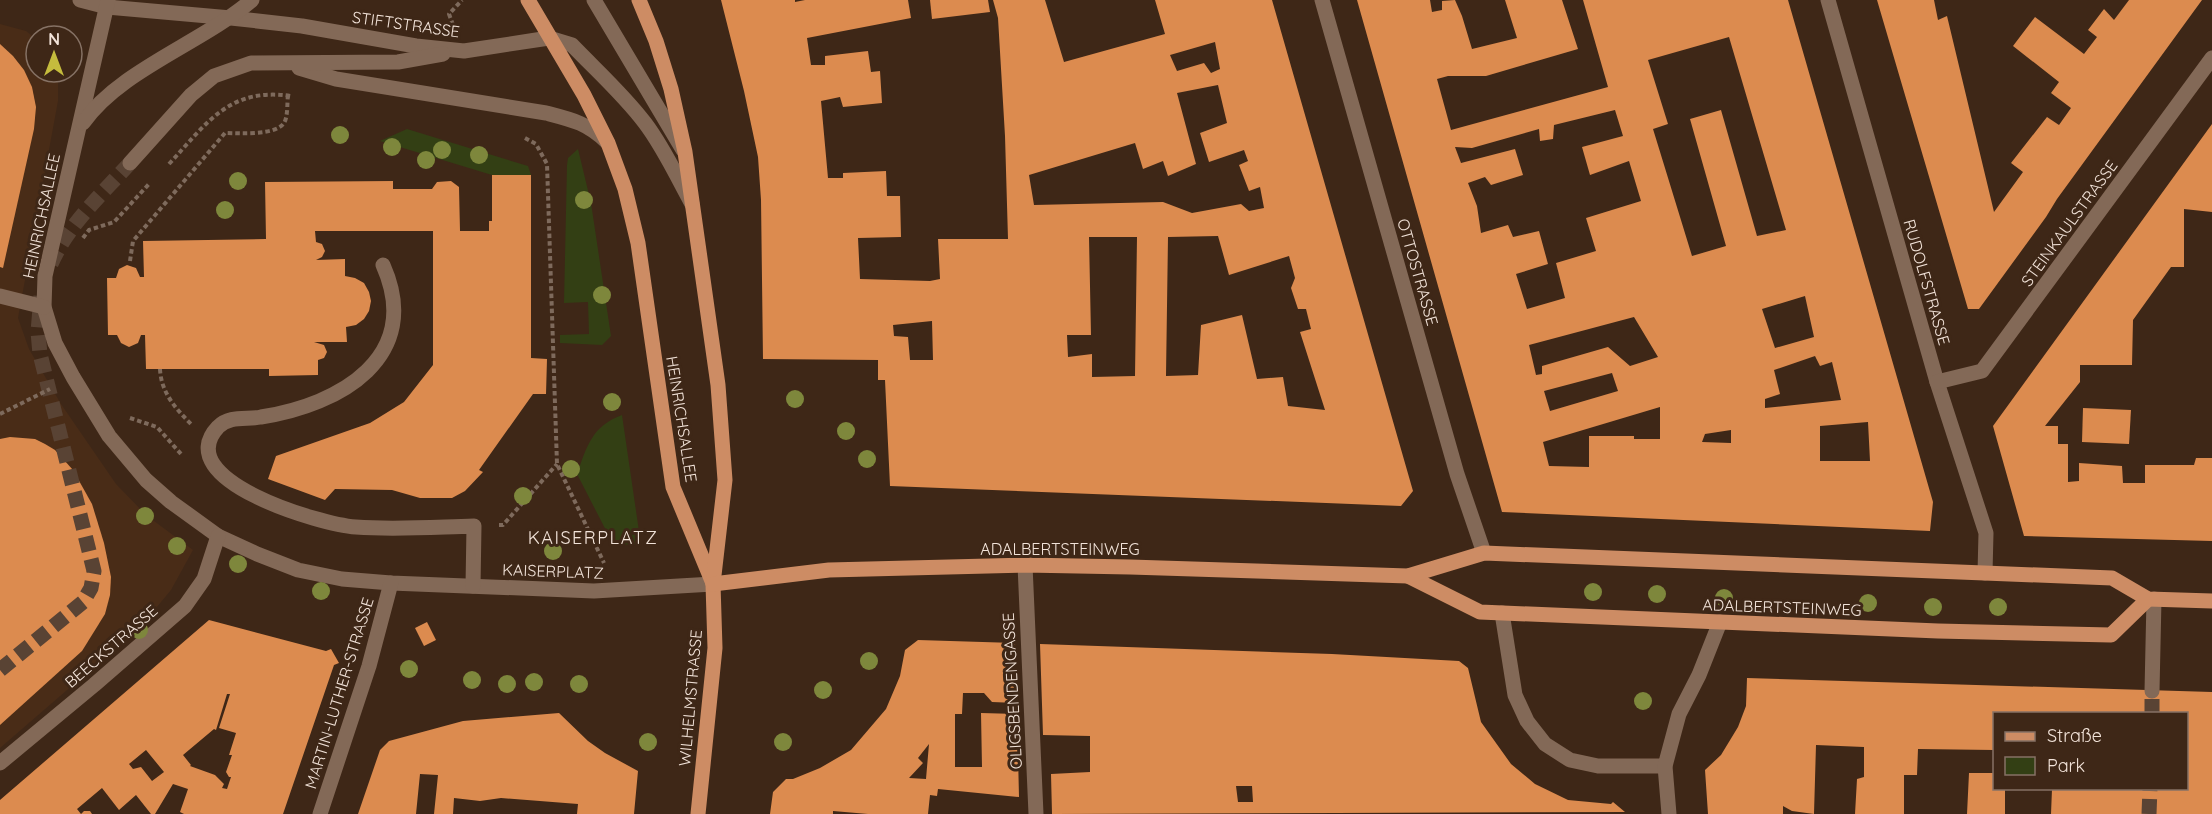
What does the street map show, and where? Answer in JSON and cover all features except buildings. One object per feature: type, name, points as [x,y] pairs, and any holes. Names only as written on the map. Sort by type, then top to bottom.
[{"type":"main road","name":"HEINRICHSALLEE","points":[[528,0],[584,95],[608,143],[625,189],[638,243],[673,487],[713,584]]},
{"type":"main road","name":"HEINRICHSALLEE","points":[[639,0],[656,41],[671,89],[685,152],[718,385],[725,480],[713,584]]},
{"type":"main road","name":"ADALBERTSTEINWEG","points":[[713,584],[829,570],[1024,565],[1408,576],[1484,553],[2112,578],[2151,599],[2212,601]]},
{"type":"main road","name":"ADALBERTSTEINWEG","points":[[1408,576],[1480,612],[1938,631],[2111,635],[2151,599]]},
{"type":"main road","name":"WILHELMSTRASSE","points":[[698,814],[715,648],[713,584]]},
{"type":"street","name":"STIFTSTRASSE","points":[[80,0],[302,26],[416,46],[464,51],[549,38]]},
{"type":"street","name":"HEINRICHSALLEE","points":[[76,133],[94,108],[115,90],[161,59],[231,18],[252,0]]},
{"type":"street","name":"HEINRICHSALLEE","points":[[594,0],[685,152]]},
{"type":"street","name":"OTTOSTRASSE","points":[[1322,0],[1454,462],[1484,553]]},
{"type":"street","name":"RUDOLFSTRASSE","points":[[1828,0],[1937,382],[1986,532],[1985,573]]},
{"type":"street","name":"HEINRICHSALLEE","points":[[108,4],[76,133],[45,276],[44,307],[55,343],[109,436],[146,480],[218,536]]},
{"type":"street","name":"HEINRICHSALLEE","points":[[549,38],[572,45],[631,105],[665,154],[693,208]]},
{"type":"street","points":[[130,163],[191,95],[214,76],[251,63],[398,62],[464,51]]},
{"type":"street","name":"STEINKAULSTRASSE","points":[[1937,382],[1983,371],[2212,58]]},
{"type":"street","points":[[285,64],[336,79],[546,113],[577,121],[594,130],[608,143]]},
{"type":"street","points":[[383,266],[391,282],[394,323],[386,345],[373,366],[349,387],[330,398],[260,418],[236,418],[219,425],[208,441],[209,459],[214,468],[229,481],[255,496],[308,516],[354,527],[474,526],[473,586]]},
{"type":"street","points":[[0,296],[44,307]]},
{"type":"street","name":"KAISERPLATZ","points":[[218,536],[298,570],[342,579],[391,583],[618,591],[713,584]]},
{"type":"street","name":"BEECKSTRASSE","points":[[0,764],[185,606],[204,579],[218,536]]},
{"type":"street","name":"OLIGSBENDENGASSE","points":[[1024,565],[1036,814]]},
{"type":"street","name":"MARTIN-LUTHER-STRASSE","points":[[320,814],[362,687],[391,583]]},
{"type":"street","points":[[2151,599],[2152,691]]},
{"type":"street","points":[[1502,614],[1515,695],[1527,721],[1545,744],[1570,759],[1598,766],[1665,766]]},
{"type":"street","points":[[1669,814],[1665,766],[1679,714],[1699,675],[1720,622]]},
{"type":"path","points":[[455,30],[449,14],[462,0]]},
{"type":"path","points":[[130,261],[133,241],[225,133],[264,132],[278,129],[285,122],[288,95]]},
{"type":"path","points":[[159,369],[160,381],[180,413]]},
{"type":"path","points":[[0,414],[73,377]]},
{"type":"path","points":[[157,427],[188,461]]},
{"type":"path","points":[[474,526],[503,525],[556,464]]},
{"type":"shaded area","points":[[0,24],[24,30],[24,84],[58,84],[58,101],[18,318],[29,349],[61,404],[116,484],[146,515],[193,550],[171,590],[141,626],[0,748]]},
{"type":"green space","points":[[407,129],[528,166],[531,175],[492,175],[380,141]]},
{"type":"green space","points":[[578,149],[591,203],[611,336],[602,345],[560,343],[560,335],[589,334],[588,302],[564,303],[567,165],[568,158]]},
{"type":"green space","points":[[622,415],[641,545],[613,544],[577,474],[588,446],[597,431]]},
{"type":"tunnel","points":[[51,264],[76,223],[130,163]]},
{"type":"tunnel","points":[[0,670],[83,602],[91,588],[94,571],[40,354],[38,332],[41,296]]},
{"type":"tunnel","points":[[2152,691],[2152,712]]},
{"type":"tunnel","points":[[2149,814],[2150,790]]},
{"type":"district","name":"KAISERPLATZ","points":[[593,538]]}]
